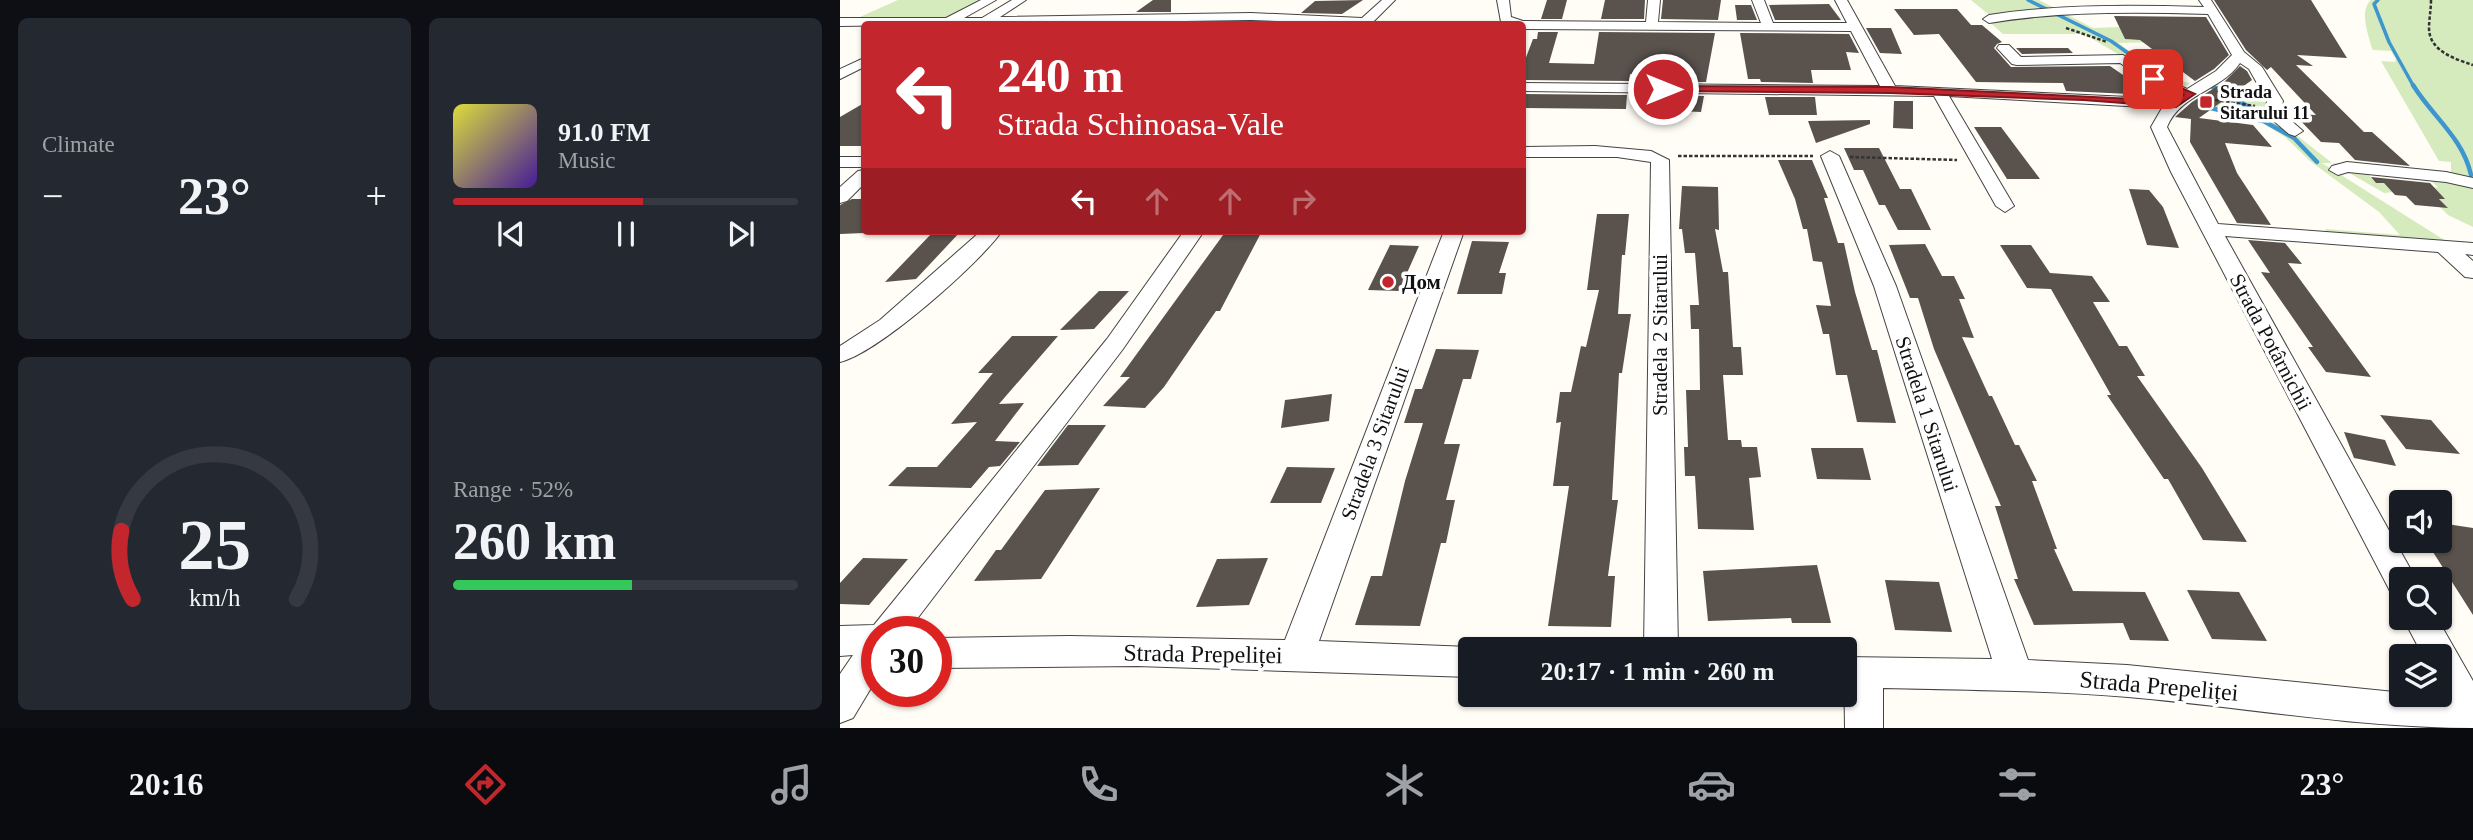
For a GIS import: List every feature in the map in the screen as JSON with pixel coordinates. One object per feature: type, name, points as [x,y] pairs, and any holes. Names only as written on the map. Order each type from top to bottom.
[{"type":"street","points":[[949,21],[990,0]]},
{"type":"street","points":[[984,21],[1020,0]]},
{"type":"street","points":[[1367,21],[1389,0]]},
{"type":"street","points":[[1503,0],[1505,19],[1511,21]]},
{"type":"street","points":[[1652,26],[1654,0]]},
{"type":"street","points":[[1758,0],[1769,27]]},
{"type":"street","points":[[1841,0],[1890,90]]},
{"type":"street","points":[[1116,18],[1155,5]]},
{"type":"street","points":[[1989,19],[2044,11],[2208,6],[2239,55],[2256,67],[2275,102],[2273,113],[2295,131]]},
{"type":"street","points":[[1090,21],[1116,18],[1215,21],[1330,18],[1351,21]]},
{"type":"street","points":[[840,22],[861,22]]},
{"type":"street","points":[[1526,25],[1857,27]]},
{"type":"street","points":[[2004,48],[2017,61],[2123,59],[2183,99]]},
{"type":"street","points":[[1526,87],[1890,90],[2183,99],[2234,63],[2239,55]]},
{"type":"street","points":[[840,75],[861,64]]},
{"type":"street","points":[[1939,92],[2005,206]]},
{"type":"street","name":"Strada Potârnichii","points":[[2183,99],[2163,114],[2159,127],[2210,229],[2393,567]]},
{"type":"street","points":[[1526,152],[1633,153],[1657,156]]},
{"type":"street","name":"Stradela 2 Sitarului","points":[[1657,156],[1660,160],[1661,637]]},
{"type":"street","name":"Stradela 1 Sitarului","points":[[1830,156],[1885,286],[2015,675]]},
{"type":"street","points":[[840,162],[861,162]]},
{"type":"street","points":[[2338,170],[2347,167],[2446,177],[2473,183]]},
{"type":"street","points":[[840,197],[861,178]]},
{"type":"street","points":[[2210,229],[2473,249]]},
{"type":"street","points":[[840,355],[861,346],[947,275],[988,235]]},
{"type":"street","points":[[902,616],[1115,344],[1191,235]]},
{"type":"street","name":"Stradela 3 Sitarului","points":[[1297,655],[1453,235]]},
{"type":"street","points":[[2446,249],[2473,272]]},
{"type":"street","points":[[2426,630],[2473,716]]},
{"type":"street","points":[[840,641],[861,644]]},
{"type":"street","name":"Strada Prepeliței","points":[[952,652],[1297,655],[1458,662]]},
{"type":"street","points":[[840,706],[861,673]]},
{"type":"street","name":"Strada Prepeliței","points":[[1857,673],[2015,675],[2126,681],[2473,716]]},
{"type":"street","points":[[1857,685],[1864,728]]},
{"type":"path","points":[[2431,0],[2429,31],[2435,44],[2446,55],[2473,65]]},
{"type":"path","points":[[2044,11],[2034,14],[2041,19],[2090,34],[2108,43],[2127,56],[2123,59]]},
{"type":"path","points":[[2235,104],[2254,106]]},
{"type":"path","points":[[1657,156],[1830,156],[1978,160]]},
{"type":"green space","points":[[898,0],[985,0],[941,21],[853,20]]},
{"type":"green space","points":[[1971,0],[2039,0],[2093,28],[2144,26],[2215,32],[2221,42],[2121,30],[2125,39],[2166,42],[2118,43],[2169,78],[2190,83],[2183,89],[2160,79],[2084,34],[2003,34],[1985,18],[1993,18]]},
{"type":"green space","points":[[2371,0],[2473,0],[2473,227],[2448,215],[2440,207],[2447,207],[2439,199],[2444,198],[2433,188],[2438,187],[2430,180],[2369,175],[2376,183],[2384,183],[2393,192],[2384,193],[2332,163],[2451,172],[2451,162],[2439,161],[2381,61],[2395,62],[2391,51],[2373,50],[2365,16]]},
{"type":"green space","points":[[2217,83],[2236,96],[2265,102],[2266,111],[2332,163],[2322,163],[2449,243],[2328,234],[2325,229],[2400,235],[2379,212],[2310,161],[2285,137],[2261,122],[2201,107],[2199,104]]},
{"type":"green space","points":[[2239,225],[2323,233],[2237,227]]},
{"type":"building","points":[[1153,0],[1171,0],[1171,12],[1136,12]]},
{"type":"building","points":[[1363,0],[1342,14],[1301,13],[1315,1]]},
{"type":"building","points":[[1547,0],[1567,0],[1562,19],[1541,19]]},
{"type":"building","points":[[1605,0],[1645,0],[1644,19],[1601,19]]},
{"type":"building","points":[[1663,0],[1721,0],[1718,20],[1661,19]]},
{"type":"building","points":[[2214,0],[2311,0],[2347,58],[2297,55],[2313,66],[2296,65],[2364,132],[2372,132],[2410,166],[2355,160],[2339,143],[2321,142],[2294,114],[2316,115],[2271,67],[2267,70],[2246,50]]},
{"type":"building","points":[[1829,4],[1841,20],[1775,20],[1769,5]]},
{"type":"building","points":[[1735,5],[1751,5],[1757,20],[1737,20]]},
{"type":"building","points":[[1894,9],[1957,9],[1971,25],[1982,25],[2002,42],[1994,48],[2011,67],[2110,66],[2126,77],[2130,94],[2066,91],[2063,83],[1976,82],[1939,34],[1914,35]]},
{"type":"building","points":[[2114,16],[2206,17],[2229,55],[2195,81],[2140,40],[2125,39]]},
{"type":"building","points":[[1866,28],[1891,28],[1902,54],[1880,53]]},
{"type":"building","points":[[1538,32],[1558,32],[1549,63],[1594,64],[1599,32],[1715,33],[1706,82],[1680,82],[1681,75],[1630,74],[1629,81],[1526,80],[1526,57],[1533,39],[1537,39]]},
{"type":"building","points":[[1740,33],[1849,34],[1859,53],[1846,52],[1851,70],[1811,70],[1813,83],[1761,82],[1760,79],[1748,79]]},
{"type":"building","points":[[2016,48],[2068,48],[2073,53],[2022,54]]},
{"type":"building","points":[[2240,66],[2252,80],[2199,118],[2253,125],[2272,147],[2225,143],[2237,173],[2271,225],[2237,223],[2190,142],[2191,119],[2175,117],[2192,102],[2224,82]]},
{"type":"building","points":[[1526,94],[1627,95],[1626,109],[1526,108]]},
{"type":"building","points":[[1679,96],[1704,96],[1701,112],[1678,111]]},
{"type":"building","points":[[1765,97],[1815,97],[1817,115],[1769,115]]},
{"type":"building","points":[[1894,101],[1913,101],[1913,129],[1893,128]]},
{"type":"building","points":[[861,105],[861,146],[840,146],[840,117]]},
{"type":"building","points":[[1870,120],[1870,124],[1816,143],[1808,121]]},
{"type":"building","points":[[1974,127],[2001,127],[2040,179],[2007,179]]},
{"type":"building","points":[[1844,148],[1879,148],[1900,189],[1911,189],[1931,230],[1898,230],[1885,205],[1879,205],[1863,170],[1854,170]]},
{"type":"building","points":[[1778,160],[1812,160],[1828,198],[1824,198],[1838,243],[1844,243],[1855,292],[1872,350],[1877,350],[1896,423],[1857,422],[1847,375],[1836,375],[1829,334],[1823,334],[1816,305],[1831,306],[1822,262],[1813,261],[1807,229],[1803,229],[1795,199]]},
{"type":"building","points":[[2371,177],[2430,183],[2445,199],[2439,199],[2448,208],[2415,205],[2406,196],[2395,195],[2384,183],[2376,183]]},
{"type":"building","points":[[1682,186],[1718,187],[1719,230],[1715,229],[1723,272],[1728,272],[1733,347],[1741,347],[1743,375],[1723,375],[1728,440],[1741,440],[1742,447],[1757,447],[1761,477],[1749,478],[1754,530],[1698,529],[1695,476],[1685,476],[1684,447],[1688,447],[1686,390],[1700,390],[1699,329],[1691,329],[1690,305],[1699,305],[1695,253],[1685,253],[1682,229],[1679,229]]},
{"type":"building","points":[[2129,189],[2149,190],[2163,207],[2179,248],[2147,245]]},
{"type":"building","points":[[852,199],[861,199],[861,233],[840,234],[840,205]]},
{"type":"building","points":[[1597,214],[1629,214],[1625,255],[1622,255],[1618,314],[1631,314],[1622,373],[1619,373],[1612,500],[1618,500],[1608,576],[1615,576],[1611,627],[1548,626],[1569,486],[1553,486],[1561,422],[1556,423],[1560,392],[1571,392],[1581,346],[1586,347],[1599,290],[1587,290]]},
{"type":"building","points":[[930,235],[957,235],[916,279],[885,282]]},
{"type":"building","points":[[1223,235],[1260,235],[1220,311],[1216,311],[1164,387],[1145,408],[1103,406],[1130,377],[1120,377]]},
{"type":"building","points":[[2248,240],[2285,243],[2302,264],[2288,263],[2371,377],[2326,372],[2308,347],[2313,347],[2261,272],[2270,273]]},
{"type":"building","points":[[1472,241],[1509,242],[1499,273],[1506,273],[1502,294],[1457,294]]},
{"type":"building","points":[[1925,244],[1942,276],[1954,276],[1965,299],[1959,299],[1974,338],[1962,337],[1989,396],[1992,396],[2015,445],[2019,445],[2037,481],[2032,481],[2057,549],[2054,549],[2073,591],[2145,592],[2169,641],[2130,640],[2123,623],[2034,625],[2014,579],[2018,579],[1995,506],[2001,506],[1934,349],[1918,298],[1910,298],[1889,245]]},
{"type":"building","points":[[1390,245],[1419,246],[1399,291],[1368,290]]},
{"type":"building","points":[[2000,245],[2031,245],[2050,273],[2092,276],[2110,302],[2093,302],[2119,346],[2127,346],[2145,376],[2137,376],[2202,468],[2247,542],[2203,540],[2168,479],[2164,479],[2107,395],[2111,395],[2051,289],[2027,288]]},
{"type":"building","points":[[1099,291],[1129,291],[1094,329],[1060,330]]},
{"type":"building","points":[[1012,336],[1058,336],[999,404],[1024,403],[995,441],[1020,442],[1000,466],[989,467],[971,488],[888,486],[907,467],[937,467],[977,422],[951,424],[993,373],[978,373]]},
{"type":"building","points":[[1436,349],[1479,350],[1471,379],[1463,379],[1444,444],[1460,444],[1446,500],[1455,500],[1446,543],[1441,543],[1420,626],[1355,625],[1371,576],[1382,576],[1405,481],[1423,423],[1404,423],[1415,389],[1422,389]]},
{"type":"building","points":[[1332,394],[1329,421],[1281,428],[1285,400]]},
{"type":"building","points":[[2380,415],[2431,420],[2460,454],[2406,449]]},
{"type":"building","points":[[1068,425],[1106,425],[1078,465],[1037,466]]},
{"type":"building","points":[[2344,432],[2385,440],[2396,466],[2354,458]]},
{"type":"building","points":[[1811,448],[1863,448],[1871,480],[1817,479]]},
{"type":"building","points":[[1287,467],[1335,468],[1321,503],[1270,503]]},
{"type":"building","points":[[1100,488],[1041,579],[974,581],[996,550],[1001,550],[1045,490]]},
{"type":"building","points":[[2452,525],[2473,528],[2473,615],[2452,582],[2452,567],[2443,567],[2434,553],[2452,553]]},
{"type":"building","points":[[863,558],[908,559],[869,605],[840,604],[840,583]]},
{"type":"building","points":[[1268,558],[1249,605],[1196,607],[1217,559]]},
{"type":"building","points":[[1817,565],[1831,623],[1792,623],[1791,618],[1708,621],[1703,571]]},
{"type":"building","points":[[1885,580],[1939,582],[1952,632],[1895,630]]},
{"type":"building","points":[[2187,590],[2239,592],[2267,641],[2212,639]]},
{"type":"waterway","points":[[2028,0],[2111,41],[2163,78]]},
{"type":"waterway","points":[[2378,0],[2374,4],[2389,42],[2414,87]]},
{"type":"waterway","points":[[2413,85],[2454,138],[2471,175]]},
{"type":"waterway","points":[[2213,87],[2267,117],[2263,121]]},
{"type":"waterway","points":[[2203,106],[2263,121]]},
{"type":"waterway","points":[[2263,121],[2294,138],[2317,162]]},
{"type":"place","name":"Strada Sitarului 11","points":[[2206,102]]},
{"type":"place","name":"Дом","points":[[1388,282]]},
{"type":"route","points":[[1663,89],[1890,90],[2083,97],[2176,104],[2190,94],[2153,79]]}]
